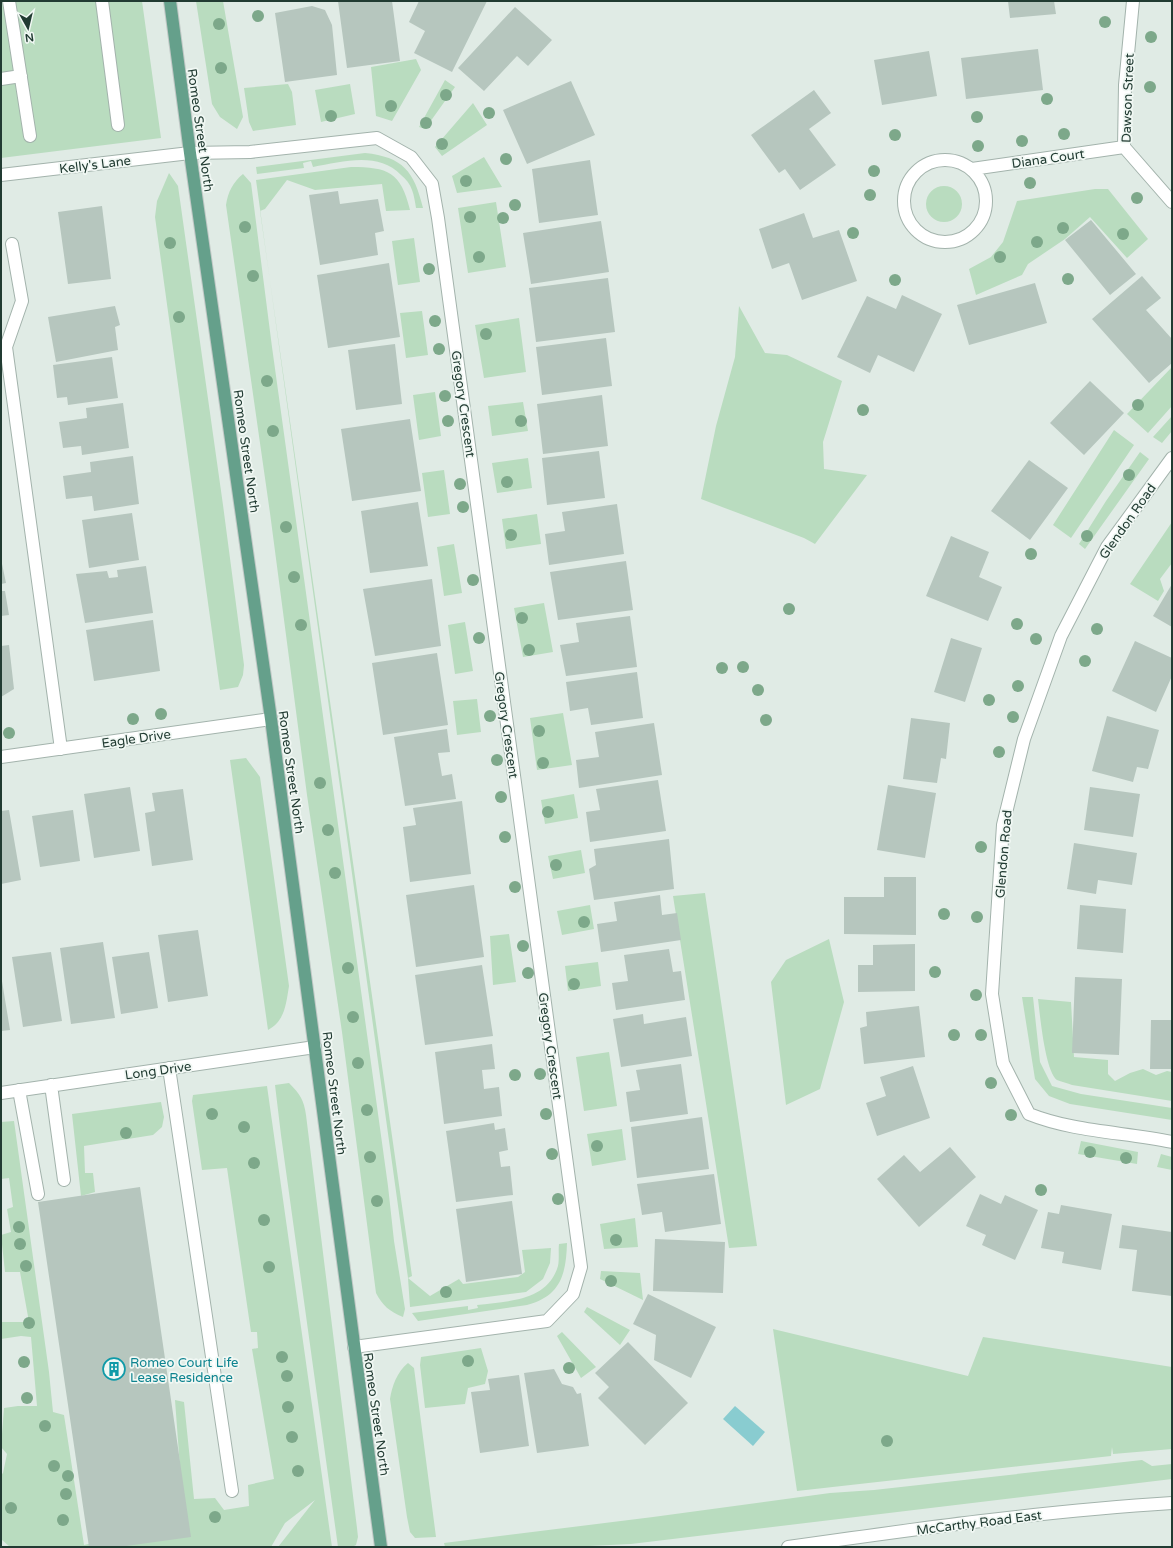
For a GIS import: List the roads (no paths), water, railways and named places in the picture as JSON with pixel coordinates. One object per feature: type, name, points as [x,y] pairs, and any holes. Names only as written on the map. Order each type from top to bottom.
[{"type":"main road","name":"Romeo Street North","points":[[170,1],[190,153],[271,720],[381,1547]]},
{"type":"street","points":[[9,1],[30,136]]},
{"type":"street","points":[[102,1],[118,125]]},
{"type":"street","name":"Dawson Street","points":[[1134,1],[1125,85],[1124,147],[1172,202]]},
{"type":"street","points":[[1,79],[21,76]]},
{"type":"street","name":"Gregory Crescent","points":[[190,153],[250,152],[377,138],[411,157],[432,184],[438,218],[580,1267],[573,1294],[547,1321],[354,1347]]},
{"type":"street","name":"Diana Court","points":[[972,169],[1124,147]]},
{"type":"street","name":"Kelly's Lane","points":[[1,175],[190,153]]},
{"type":"street","points":[[942,160],[953,160],[972,169],[983,184],[986,196],[986,208],[982,221],[970,234],[958,241],[948,243],[937,242],[922,236],[911,226],[905,213],[903,200],[906,184],[916,171],[928,163],[942,160]]},
{"type":"street","points":[[12,244],[22,301],[3,347],[61,749]]},
{"type":"street","name":"Glendon Road","points":[[1172,458],[1107,546],[1061,636],[1024,739],[1003,825],[992,994],[1002,1064],[1028,1114],[1073,1126],[1151,1137],[1172,1142]]},
{"type":"street","name":"Eagle Drive","points":[[1,757],[271,720]]},
{"type":"street","name":"Long Drive","points":[[1,1093],[315,1047]]},
{"type":"street","points":[[169,1068],[232,1491]]},
{"type":"street","points":[[51,1085],[64,1180]]},
{"type":"street","points":[[19,1090],[38,1194]]},
{"type":"street","name":"McCarthy Road East","points":[[788,1547],[960,1523],[1134,1505],[1172,1503]]},
{"type":"water","points":[[735,1406],[765,1432],[753,1446],[723,1419]]},
{"type":"place","name":"Romeo Court Life Lease Residence","points":[[114,1369]]}]
